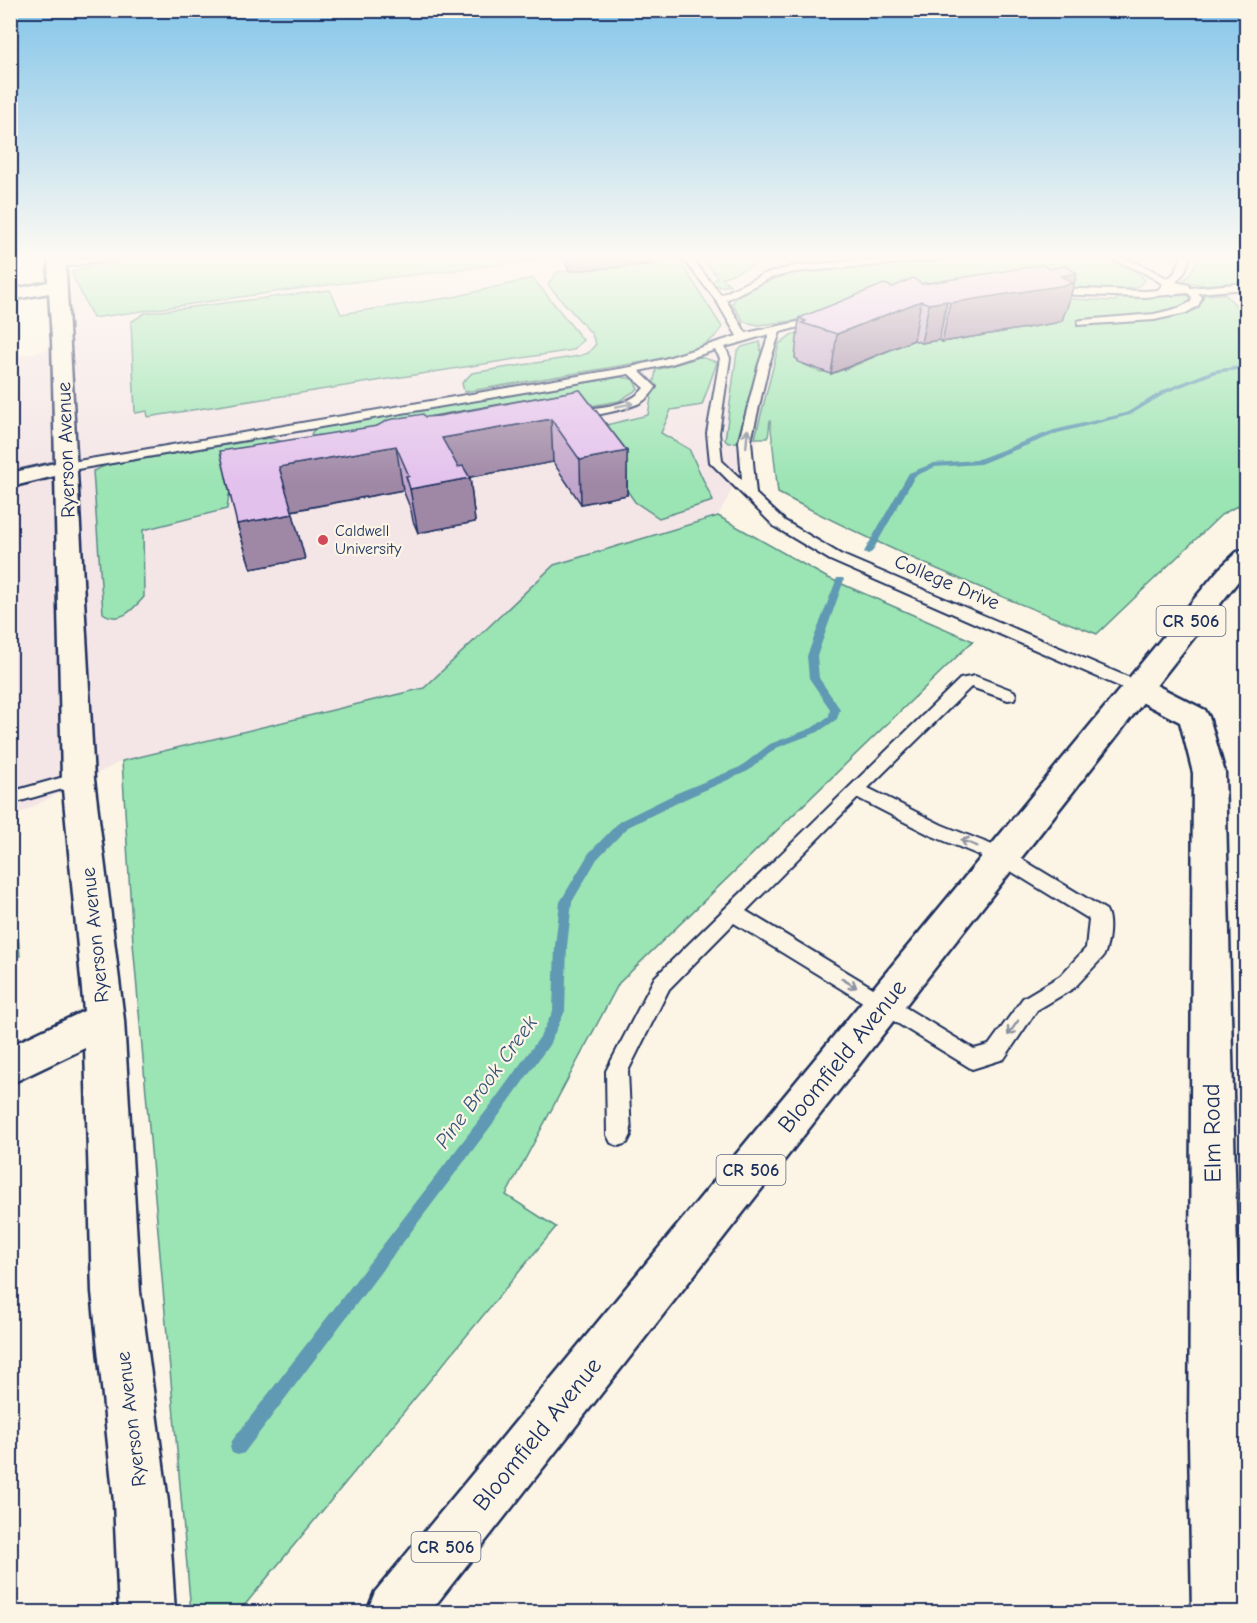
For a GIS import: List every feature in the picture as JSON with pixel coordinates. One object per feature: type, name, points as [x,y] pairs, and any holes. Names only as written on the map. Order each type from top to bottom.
[{"type":"street","name":"Ryerson Avenue","points":[[61,332],[78,779],[104,1020],[116,1292],[141,1502],[147,1612]]},
{"type":"street","points":[[10,480],[66,467]]},
{"type":"street","name":"Bloomfield Avenue","points":[[394,1612],[1228,575],[1246,557]]},
{"type":"street","name":"Elm Road","points":[[1138,688],[1194,717],[1209,773],[1231,1438],[1220,1612]]},
{"type":"street","points":[[10,1066],[104,1020]]},
{"type":"lane","points":[[740,332],[743,337]]},
{"type":"lane","points":[[66,467],[631,370],[768,332]]},
{"type":"lane","points":[[750,496],[745,441],[763,367],[775,332]]},
{"type":"lane","name":"College Drive","points":[[719,346],[725,358],[713,433],[716,462],[780,524],[835,557],[1138,688]]},
{"type":"lane","points":[[563,416],[633,403],[643,399],[650,387],[631,370]]},
{"type":"lane","points":[[284,429],[301,441]]},
{"type":"lane","points":[[619,1135],[617,1071],[662,983],[856,789],[966,683],[975,681],[1008,695]]},
{"type":"lane","points":[[10,798],[78,779]]},
{"type":"lane","points":[[733,913],[972,1059],[996,1052],[1030,1004],[1067,982],[1096,951],[1099,915],[1003,856],[936,830],[856,789]]},
{"type":"shaded area","name":"Caldwell University","points":[[71,332],[1152,332],[770,416],[718,516],[554,565],[424,688],[122,761],[11,818],[11,358],[72,344]]},
{"type":"green space","points":[[131,332],[576,332],[583,340],[573,350],[148,417],[147,411],[135,413]]},
{"type":"green space","points":[[718,332],[698,348],[664,358],[464,392],[462,383],[472,373],[588,353],[596,344],[591,333]]},
{"type":"green space","points":[[803,332],[829,332],[799,362],[820,372],[844,370],[914,340],[921,343],[939,340],[942,342],[1004,332],[1246,332],[1246,501],[1221,515],[1097,634],[936,568],[778,493],[770,420],[768,438],[755,438],[779,344],[791,335]]},
{"type":"green space","points":[[760,342],[761,354],[737,442],[728,443],[725,440],[737,352],[742,347]]},
{"type":"green space","points":[[700,357],[717,362],[702,405],[671,410],[661,433],[689,449],[713,501],[659,518],[635,502],[585,430],[648,415],[656,370]]},
{"type":"green space","points":[[620,377],[633,379],[638,389],[619,401],[351,448],[313,440],[311,434],[322,427]]},
{"type":"green space","points":[[269,438],[380,468],[229,495],[227,509],[143,530],[144,597],[121,616],[109,616],[103,613],[93,471],[107,465]]},
{"type":"green space","points":[[718,516],[826,577],[973,641],[619,983],[506,1195],[556,1227],[239,1612],[191,1612],[133,943],[122,761],[424,688],[554,565]]},
{"type":"green space","points":[[11,861],[20,956],[11,955]]},
{"type":"building","points":[[580,390],[627,451],[580,460],[551,419],[442,438],[458,467],[463,466],[470,478],[410,489],[406,476],[409,476],[396,446],[279,467],[293,514],[237,524],[220,451],[377,426],[388,420],[423,414],[425,417],[439,416]]},
{"type":"waterway","name":"Pine Brook Creek","points":[[868,552],[912,475],[934,465],[977,462],[1056,431],[1128,414],[1166,391],[1215,371],[1246,367]]},
{"type":"waterway","name":"Pine Brook Creek","points":[[238,1447],[545,1041],[559,1011],[561,946],[566,902],[593,856],[624,824],[744,769],[773,746],[815,730],[834,717],[835,709],[814,678],[812,656],[840,580]]},
{"type":"place","name":"Caldwell University","points":[[323,540]]}]
